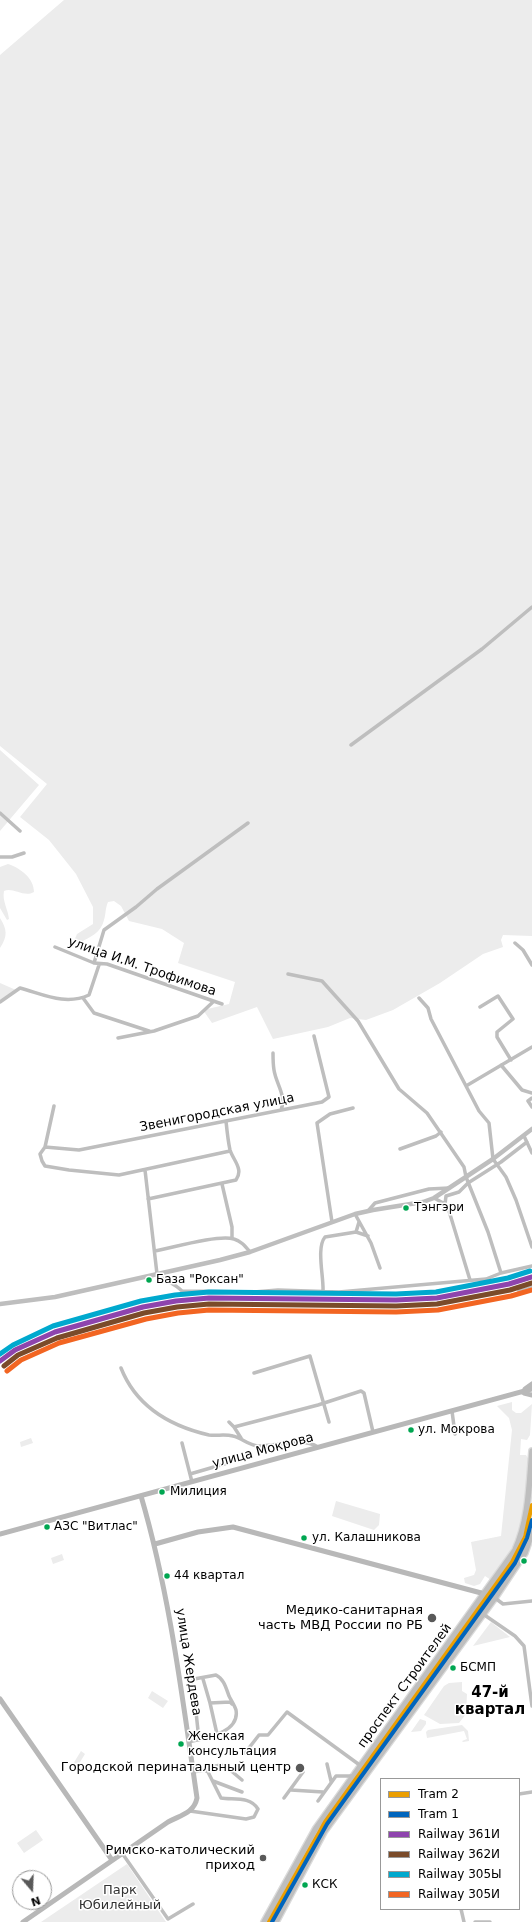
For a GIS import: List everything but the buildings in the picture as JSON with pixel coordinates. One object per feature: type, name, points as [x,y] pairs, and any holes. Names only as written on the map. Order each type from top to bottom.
[{"type":"main road","points":[[519,1393],[532,1384]]},
{"type":"main road","name":"улица Мокрова","points":[[0,1534],[532,1389]]},
{"type":"main road","points":[[519,1393],[527,1392],[532,1396]]},
{"type":"main road","name":"проспект Строителей","points":[[264,1922],[316,1828],[485,1594],[515,1550],[522,1533],[526,1515],[532,1451]]},
{"type":"main road","name":"улица Жердева","points":[[141,1496],[155,1544],[172,1627],[197,1798],[194,1807],[190,1811]]},
{"type":"main road","points":[[155,1544],[198,1532],[233,1527],[485,1594]]},
{"type":"main road","name":"проспект Строителей","points":[[276,1922],[324,1832],[495,1598],[525,1553],[532,1533]]},
{"type":"main road","points":[[1,1703],[112,1860]]},
{"type":"main road","points":[[23,1922],[168,1822],[190,1811]]},
{"type":"street","points":[[351,745],[482,649],[532,607]]},
{"type":"street","points":[[0,813],[2,817],[20,831]]},
{"type":"street","points":[[94,964],[104,930],[157,888],[248,823]]},
{"type":"street","points":[[0,857],[12,857],[24,852]]},
{"type":"street","points":[[515,943],[523,950],[532,965]]},
{"type":"street","name":"улица И.М. Трофимова","points":[[56,947],[94,964],[107,964],[222,1004]]},
{"type":"street","points":[[0,1002],[20,988],[53,999],[74,1000],[83,998],[88,995],[99,965]]},
{"type":"street","points":[[288,974],[322,981],[358,1021],[399,1089],[428,1113],[464,1167],[468,1183],[488,1232],[501,1273]]},
{"type":"street","points":[[480,1007],[498,996],[513,1019],[497,1032],[497,1037],[511,1060]]},
{"type":"street","points":[[83,998],[94,1013],[150,1032]]},
{"type":"street","points":[[418,998],[428,1008],[431,1019],[479,1111],[488,1123],[493,1159],[506,1177],[516,1200],[532,1247]]},
{"type":"street","points":[[118,1038],[150,1032],[198,1016],[214,1002]]},
{"type":"street","name":"Звенигородская улица","points":[[44,1147],[79,1150],[260,1113],[322,1102],[329,1097],[314,1036]]},
{"type":"street","points":[[466,1086],[532,1047]]},
{"type":"street","points":[[273,1053],[274,1070],[282,1093],[283,1105],[281,1110]]},
{"type":"street","points":[[501,1066],[522,1090],[532,1093]]},
{"type":"street","points":[[532,1098],[528,1101],[532,1107]]},
{"type":"street","points":[[54,1106],[44,1147],[40,1154],[45,1166],[119,1175],[230,1151]]},
{"type":"street","points":[[332,1222],[317,1123],[330,1114],[353,1108]]},
{"type":"street","points":[[148,1199],[233,1182],[239,1177],[236,1161],[230,1151],[226,1121]]},
{"type":"street","points":[[0,1304],[55,1297],[250,1252],[355,1214],[422,1202],[434,1198],[466,1177],[493,1159],[532,1129]]},
{"type":"street","points":[[400,1149],[436,1136],[441,1132]]},
{"type":"street","points":[[524,1136],[532,1153]]},
{"type":"street","points":[[445,1204],[446,1196],[459,1192],[468,1183],[527,1142]]},
{"type":"street","points":[[145,1170],[157,1274],[163,1279],[174,1283],[182,1291],[254,1292],[278,1290],[339,1292],[486,1279],[501,1273],[532,1266]]},
{"type":"street","points":[[222,1184],[232,1227],[232,1238]]},
{"type":"street","points":[[368,1211],[375,1203],[429,1189],[449,1188]]},
{"type":"street","points":[[434,1198],[445,1204],[449,1211],[461,1246],[470,1280]]},
{"type":"street","points":[[355,1214],[368,1236],[380,1268]]},
{"type":"street","points":[[356,1232],[359,1222]]},
{"type":"street","points":[[323,1292],[321,1256],[322,1240],[325,1237],[356,1232],[368,1236]]},
{"type":"street","points":[[155,1251],[202,1241],[232,1238],[241,1242],[250,1252]]},
{"type":"street","points":[[519,1291],[532,1286]]},
{"type":"street","points":[[254,1373],[310,1356],[322,1403],[329,1422]]},
{"type":"street","points":[[121,1368],[129,1385],[141,1400],[156,1414],[205,1434],[231,1436],[254,1445],[311,1443],[319,1448]]},
{"type":"street","points":[[234,1427],[291,1413],[363,1391],[373,1432]]},
{"type":"street","points":[[452,1411],[455,1434]]},
{"type":"street","points":[[229,1422],[242,1440]]},
{"type":"street","points":[[182,1443],[192,1482]]},
{"type":"street","points":[[190,1474],[231,1462]]},
{"type":"street","points":[[485,1594],[495,1598],[503,1604],[532,1601]]},
{"type":"street","points":[[483,1614],[515,1636],[524,1646],[532,1706]]},
{"type":"street","points":[[189,1742],[199,1740],[228,1730],[235,1720],[236,1708],[220,1677],[216,1675],[203,1679],[194,1679],[189,1686],[196,1712],[199,1740]]},
{"type":"street","points":[[203,1679],[217,1734]]},
{"type":"street","points":[[210,1703],[230,1702],[233,1704]]},
{"type":"street","points":[[245,1753],[259,1736],[268,1735],[287,1712],[367,1773]]},
{"type":"street","points":[[327,1764],[331,1781]]},
{"type":"street","points":[[193,1772],[206,1771],[211,1767],[221,1765],[229,1769],[242,1780]]},
{"type":"street","points":[[190,1811],[246,1820],[254,1817],[258,1808],[252,1802],[222,1798],[206,1771]]},
{"type":"street","points":[[284,1798],[303,1772]]},
{"type":"street","points":[[318,1801],[323,1792],[336,1776],[354,1776]]},
{"type":"street","points":[[213,1781],[242,1792]]},
{"type":"street","points":[[291,1790],[323,1792]]},
{"type":"street","points":[[520,1794],[532,1792]]},
{"type":"street","points":[[122,1853],[168,1919],[193,1904]]},
{"type":"street","points":[[461,1910],[464,1922]]},
{"type":"street","points":[[476,1922],[490,1922]]},
{"type":"green space","points":[[64,0],[532,0],[532,936],[503,935],[501,940],[503,947],[483,954],[440,983],[393,1010],[366,1020],[350,1018],[328,1027],[273,1039],[257,1007],[212,1023],[203,1010],[229,1004],[235,982],[178,963],[184,943],[162,929],[129,921],[121,906],[114,901],[108,902],[103,924],[98,931],[91,937],[79,943],[74,941],[77,934],[93,924],[93,907],[76,874],[49,840],[20,817],[47,784],[0,746],[0,55]]},
{"type":"green space","points":[[0,750],[39,785],[0,831]]},
{"type":"green space","points":[[8,864],[26,874],[32,882],[34,892],[26,894],[11,890],[4,891],[4,898],[9,919],[7,920],[0,908],[0,867]]},
{"type":"green space","points":[[0,918],[6,933],[0,948]]},
{"type":"green space","points":[[0,983],[16,990],[0,1000]]},
{"type":"green space","points":[[512,1402],[512,1410],[516,1413],[521,1413],[532,1404],[530,1435],[527,1440],[521,1439],[520,1455],[526,1455],[529,1460],[523,1516],[516,1540],[499,1569],[491,1580],[485,1576],[480,1584],[474,1586],[465,1583],[464,1578],[474,1575],[476,1570],[471,1542],[501,1536],[512,1430],[509,1418],[497,1406]]},
{"type":"green space","points":[[31,1438],[33,1443],[21,1447],[20,1442]]},
{"type":"green space","points":[[336,1501],[380,1514],[379,1525],[374,1530],[332,1516]]},
{"type":"green space","points":[[62,1554],[64,1560],[53,1564],[51,1558]]},
{"type":"green space","points":[[491,1622],[510,1637],[473,1646]]},
{"type":"green space","points":[[462,1682],[462,1691],[467,1694],[466,1714],[459,1723],[440,1724],[424,1715],[444,1686],[449,1683]]},
{"type":"green space","points":[[152,1691],[168,1701],[163,1708],[148,1698]]},
{"type":"green space","points":[[420,1719],[426,1721],[426,1724],[421,1731],[411,1732]]},
{"type":"green space","points":[[462,1725],[468,1731],[469,1741],[462,1741],[467,1739],[464,1731],[427,1738],[426,1732],[428,1730]]},
{"type":"green space","points":[[81,1751],[85,1754],[77,1767],[73,1764]]},
{"type":"green space","points":[[36,1830],[43,1840],[24,1853],[17,1843]]},
{"type":"green space","name":"Парк Юбилейный","points":[[127,1864],[166,1922],[41,1922]]},
{"type":"tram line","name":"2","points":[[269,1922],[325,1822],[512,1562],[525,1537],[532,1505]]},
{"type":"tram line","name":"1","points":[[272,1922],[327,1824],[515,1563],[527,1538],[532,1520]]},
{"type":"rail line","name":"305Ы","points":[[0,1354],[13,1345],[53,1326],[141,1301],[175,1295],[209,1292],[396,1294],[436,1292],[508,1278],[530,1271]]},
{"type":"rail line","name":"361И","points":[[0,1361],[15,1350],[55,1332],[143,1307],[176,1301],[209,1298],[396,1300],[437,1298],[509,1284],[532,1277]]},
{"type":"rail line","name":"362И","points":[[4,1366],[18,1355],[57,1338],[144,1313],[177,1307],[209,1304],[396,1306],[437,1304],[510,1290],[532,1283]]},
{"type":"rail line","name":"305И","points":[[7,1371],[21,1360],[59,1343],[146,1319],[178,1313],[209,1310],[396,1312],[438,1310],[511,1296],[532,1290]]},
{"type":"place","name":"Тэнгэри","points":[[406,1208]]},
{"type":"place","name":"База \"Роксан\"","points":[[149,1280]]},
{"type":"place","name":"ул. Мокрова","points":[[411,1430]]},
{"type":"place","name":"Милиция","points":[[162,1492]]},
{"type":"place","name":"АЗС \"Витлас\"","points":[[47,1527]]},
{"type":"place","name":"ул. Калашникова","points":[[304,1538]]},
{"type":"place","name":"44 квартал","points":[[167,1576]]},
{"type":"place","name":"Медико-санитарная часть МВД России по РБ","points":[[432,1618]]},
{"type":"place","name":"БСМП","points":[[453,1668]]},
{"type":"place","name":"Женская консультация","points":[[181,1744]]},
{"type":"place","name":"Городской перинатальный центр","points":[[300,1768]]},
{"type":"place","name":"Римско-католический приход","points":[[263,1858]]},
{"type":"place","name":"КСК","points":[[305,1885]]},
{"type":"district","name":"47-й квартал","points":[[490,1702]]}]
